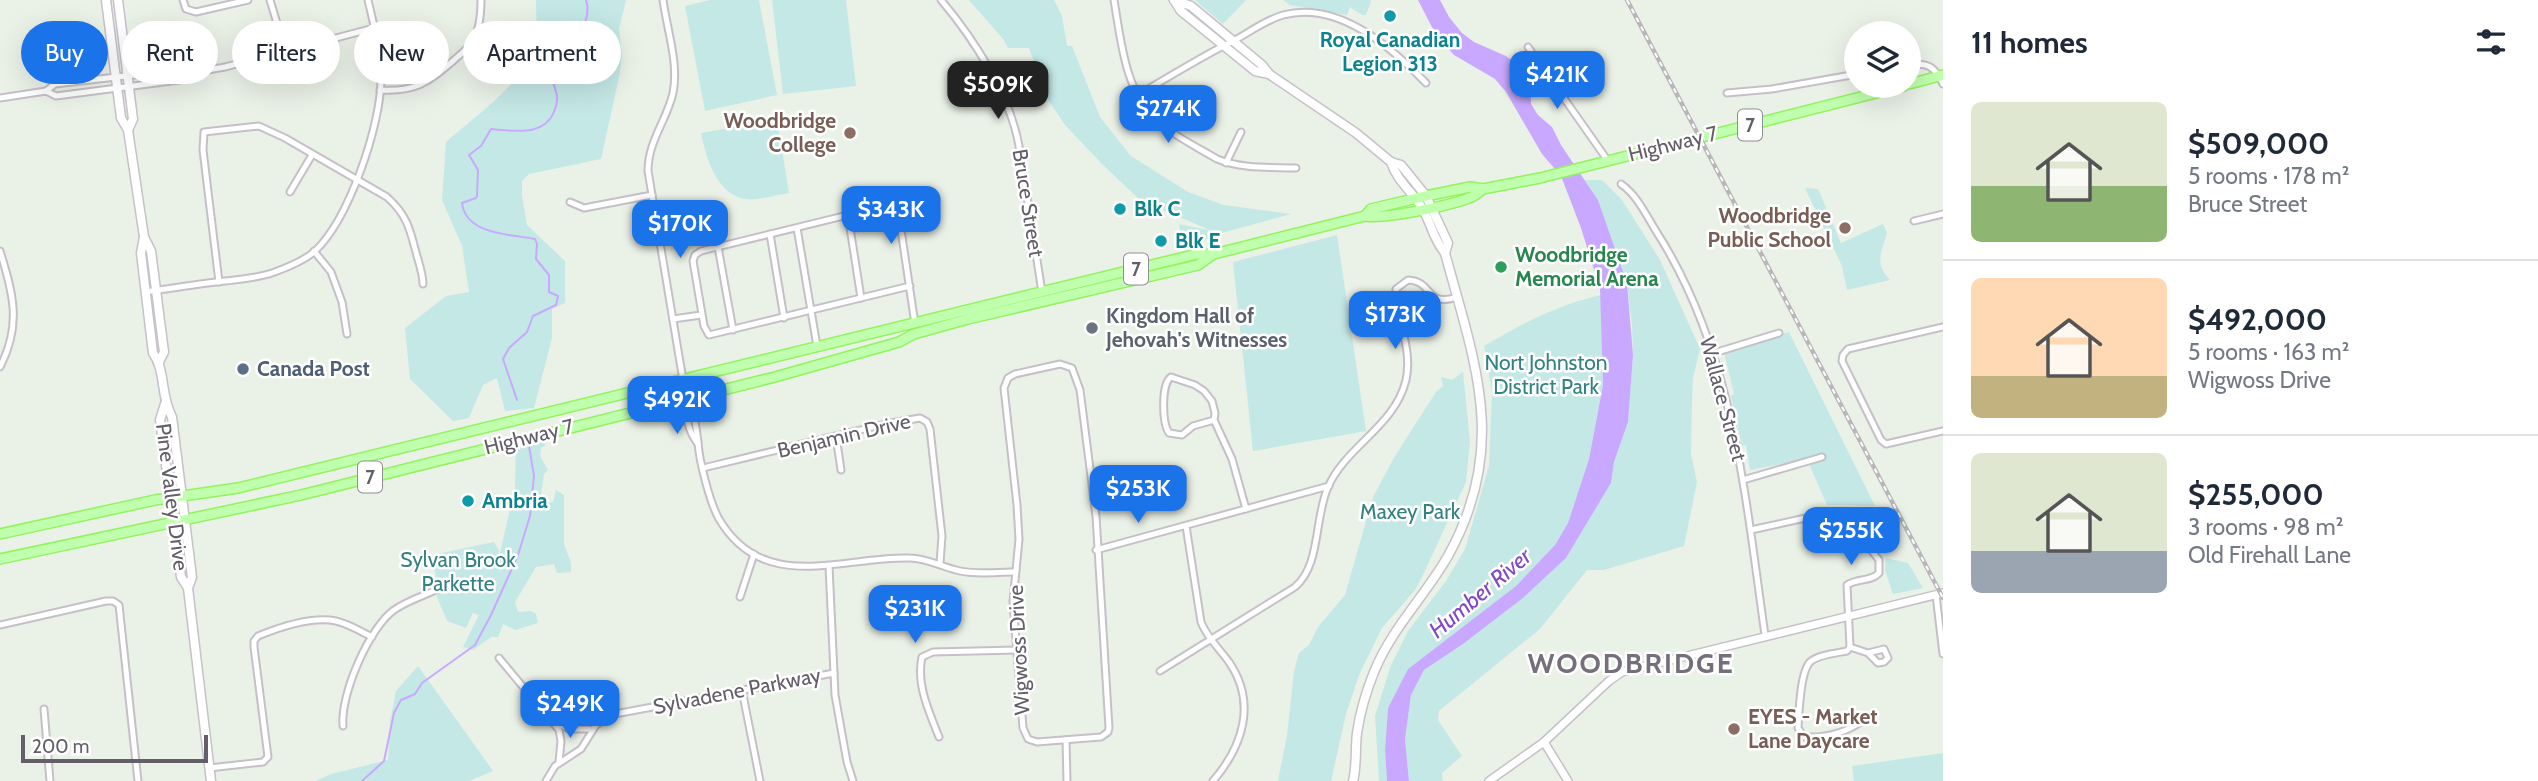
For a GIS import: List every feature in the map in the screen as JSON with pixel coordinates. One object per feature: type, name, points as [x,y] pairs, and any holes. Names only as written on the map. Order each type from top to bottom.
[{"type":"main road","name":"Pine Valley Drive","points":[[106,0],[121,118],[128,130],[144,237],[151,251],[164,352],[159,362]]},
{"type":"main road","name":"Pine Valley Drive","points":[[118,0],[122,30]]},
{"type":"main road","points":[[1174,0],[1181,11],[1262,65],[1269,74],[1356,133],[1391,162],[1401,165],[1426,196],[1438,245],[1444,253],[1469,340],[1482,404],[1482,440],[1479,469],[1467,519],[1427,589],[1397,626],[1374,671],[1364,698],[1357,732],[1355,779]]},
{"type":"main road","points":[[1921,82],[1942,78]]},
{"type":"main road","name":"Pine Valley Drive","points":[[128,130],[133,119],[129,84]]},
{"type":"main road","name":"Highway 7","points":[[1365,216],[1371,209],[1416,198],[1470,187],[1483,189],[1540,178],[1857,98]]},
{"type":"main road","points":[[1391,162],[1395,173],[1428,208]]},
{"type":"main road","name":"Highway 7","points":[[0,559],[301,495],[832,361],[1197,254],[1214,254],[1365,216],[1375,217],[1428,208],[1470,198],[1483,189]]},
{"type":"main road","name":"Pine Valley Drive","points":[[144,237],[141,253],[153,353],[159,362],[164,404],[160,419],[169,498],[181,578],[188,588]]},
{"type":"main road","name":"Highway 7","points":[[0,534],[169,498],[238,488],[817,346],[1043,297]]},
{"type":"main road","name":"Pine Valley Drive","points":[[164,404],[172,417],[185,520],[191,578],[188,588],[211,781]]},
{"type":"street","points":[[183,0],[186,9],[196,12],[248,0]]},
{"type":"street","points":[[270,0],[276,21]]},
{"type":"street","points":[[368,0],[372,21]]},
{"type":"street","points":[[380,90],[405,90],[423,84],[462,53],[472,42],[477,30],[481,0]]},
{"type":"street","name":"Wigwoss Drive","points":[[663,0],[673,57],[674,82],[669,105],[650,151],[648,171],[683,378],[686,415],[691,435],[698,444],[710,497],[718,518],[732,536],[754,554],[783,565],[829,566],[911,558],[940,563],[956,570],[1014,572]]},
{"type":"street","name":"Bruce Street","points":[[941,0],[962,25],[978,51],[1014,123],[1043,297]]},
{"type":"street","points":[[1114,0],[1131,81],[1148,112],[1164,127],[1226,163],[1296,168]]},
{"type":"street","points":[[1138,95],[1253,27],[1286,14],[1304,13],[1328,16],[1364,31],[1410,66],[1426,83]]},
{"type":"street","points":[[1528,47],[1608,161]]},
{"type":"street","points":[[1921,63],[1931,66],[1942,78]]},
{"type":"street","points":[[0,98],[46,91],[55,84],[122,76]]},
{"type":"street","points":[[1727,93],[1772,89],[1844,76]]},
{"type":"street","points":[[46,91],[56,96],[151,84]]},
{"type":"street","points":[[145,292],[248,279],[272,273],[314,251],[337,222],[356,180],[371,140],[380,84]]},
{"type":"street","points":[[219,282],[203,150],[204,132],[259,126],[387,197],[405,216],[413,234],[423,284]]},
{"type":"street","points":[[1226,163],[1241,132]]},
{"type":"street","points":[[290,192],[312,155]]},
{"type":"street","name":"Wallace Street","points":[[1621,184],[1633,194],[1674,258],[1714,353],[1730,412],[1743,480],[1765,635]]},
{"type":"street","points":[[570,202],[584,208],[652,194]]},
{"type":"street","points":[[910,286],[709,335],[706,333],[702,315],[693,261],[695,255],[701,251],[921,197]]},
{"type":"street","points":[[897,203],[915,324]]},
{"type":"street","points":[[1914,221],[1943,214]]},
{"type":"street","points":[[848,215],[861,298]]},
{"type":"street","points":[[797,228],[817,346]]},
{"type":"street","points":[[770,234],[785,318]]},
{"type":"street","points":[[718,247],[733,330]]},
{"type":"street","points":[[0,251],[11,286],[15,317],[10,345],[0,367]]},
{"type":"street","points":[[314,251],[331,272],[342,302],[347,334]]},
{"type":"street","points":[[1160,671],[1295,587],[1304,578],[1312,563],[1318,522],[1329,486],[1353,452],[1384,422],[1400,398],[1407,377],[1408,347],[1396,301],[1396,289],[1408,280],[1416,280],[1422,282],[1435,299],[1443,301],[1457,297]]},
{"type":"street","points":[[673,319],[702,315]]},
{"type":"street","points":[[1943,327],[1848,349],[1842,361],[1881,440],[1886,444],[1943,431]]},
{"type":"street","points":[[1714,353],[1779,333]]},
{"type":"street","name":"Wigwoss Drive","points":[[1060,364],[1072,368],[1080,390],[1092,479],[1096,550],[1108,732],[1101,737],[1033,741],[1025,734],[1013,602],[1019,539],[1004,388],[1008,377],[1060,364]]},
{"type":"street","points":[[1214,420],[1193,426],[1182,435],[1168,433],[1164,418],[1164,385],[1167,380],[1171,377],[1186,381],[1204,391],[1212,401],[1214,420],[1232,458],[1246,509]]},
{"type":"street","name":"Benjamin Drive","points":[[704,468],[919,418],[927,422],[930,429],[942,536],[940,563]]},
{"type":"street","points":[[836,436],[841,470]]},
{"type":"street","points":[[1743,480],[1822,457]]},
{"type":"street","points":[[1096,550],[1329,486]]},
{"type":"street","points":[[1751,530],[1828,513]]},
{"type":"street","points":[[1858,522],[1865,542],[1881,567],[1875,578],[1853,580],[1847,584],[1850,647],[1847,651],[1815,659],[1807,665],[1799,732],[1804,737],[1835,734],[1855,727],[1865,719]]},
{"type":"street","points":[[1186,526],[1199,614],[1204,629],[1239,678],[1246,704],[1243,732],[1232,756],[1213,781]]},
{"type":"street","points":[[740,597],[754,554]]},
{"type":"street","points":[[829,566],[835,695],[853,781]]},
{"type":"street","points":[[343,726],[342,715],[349,684],[372,637],[392,611],[453,581]]},
{"type":"street","points":[[1489,781],[1544,742],[1622,672],[1939,594],[1943,654]]},
{"type":"street","points":[[0,625],[106,601],[113,601],[119,606],[138,781]]},
{"type":"street","points":[[209,768],[263,762],[268,757],[254,647],[258,636],[325,620],[344,623],[372,637]]},
{"type":"street","points":[[1850,647],[1868,653]]},
{"type":"street","points":[[939,737],[922,689],[922,657],[933,652],[1017,650]]},
{"type":"street","points":[[499,658],[559,730],[559,762]]},
{"type":"street","name":"Sylvadene Parkway","points":[[546,781],[559,762],[580,750],[601,721],[615,714],[834,673]]},
{"type":"street","points":[[742,690],[760,781]]},
{"type":"street","points":[[44,709],[50,781]]},
{"type":"street","points":[[554,723],[570,729],[590,729],[592,732]]},
{"type":"street","points":[[1066,740],[1067,781]]},
{"type":"street","points":[[1544,742],[1568,781]]},
{"type":"green space","points":[[536,0],[626,0],[621,21],[536,21]]},
{"type":"green space","points":[[710,0],[759,0],[777,95],[705,111],[685,6]]},
{"type":"green space","points":[[772,0],[846,0],[856,86],[783,94]]},
{"type":"green space","points":[[969,0],[1054,0],[1062,16],[1067,46],[1072,46],[1100,117],[1131,156],[1188,192],[1224,205],[1291,214],[1218,234],[1184,250],[1179,224],[1212,231],[1140,200],[1103,165],[1065,125],[1047,98],[1029,48],[1008,48]]},
{"type":"green space","points":[[1195,0],[1246,0],[1223,24]]},
{"type":"green space","points":[[1283,0],[1371,1],[1366,15],[1350,7],[1347,15],[1290,5]]},
{"type":"green space","points":[[511,84],[618,84],[601,159],[529,174],[522,181],[527,225],[565,261],[565,303],[552,309],[552,338],[534,408],[505,411],[497,378],[483,385],[469,418],[453,421],[410,379],[405,328],[446,296],[469,292],[462,246],[442,200],[446,142]]},
{"type":"green space","points":[[777,119],[789,193],[755,199],[735,196],[714,173],[701,133]]},
{"type":"green space","points":[[1585,180],[1602,180],[1622,200],[1660,260],[1700,349],[1693,378],[1692,402],[1691,454],[1697,482],[1684,546],[1604,570],[1587,570],[1540,629],[1439,711],[1438,720],[1462,756],[1442,773],[1443,781],[1409,781],[1405,739],[1411,695],[1424,670],[1523,598],[1566,558],[1611,483],[1614,462],[1628,422],[1633,355],[1632,325],[1627,283],[1598,200]]},
{"type":"green space","points":[[1805,188],[1818,189],[1841,243],[1883,224],[1887,233],[1880,263],[1890,280],[1847,290],[1842,266]]},
{"type":"green space","points":[[1337,235],[1366,431],[1253,451],[1233,262]]},
{"type":"green space","name":"Nort Johnston District Park","points":[[1601,295],[1603,385],[1589,459],[1568,523],[1555,545],[1516,586],[1408,669],[1388,708],[1385,750],[1387,781],[1379,781],[1375,716],[1391,665],[1408,631],[1446,581],[1465,549],[1489,466],[1492,393],[1484,346],[1541,316]]},
{"type":"green space","points":[[1789,332],[1875,506],[1827,505],[1807,459],[1750,470],[1746,445],[1742,446],[1724,352]]},
{"type":"green space","name":"Maxey Park","points":[[1463,372],[1470,442],[1466,482],[1415,590],[1382,628],[1359,675],[1346,714],[1331,781],[1278,781],[1299,653],[1309,645],[1318,627],[1345,595],[1373,497],[1395,456],[1436,392],[1443,386],[1441,377],[1452,380]]},
{"type":"green space","name":"Sylvan Brook Parkette","points":[[541,440],[546,445],[541,448],[540,456],[548,470],[544,474],[541,496],[546,503],[553,502],[556,490],[564,495],[564,544],[571,563],[571,572],[557,573],[554,564],[536,567],[515,602],[518,612],[531,611],[536,614],[538,623],[515,630],[503,624],[498,637],[491,637],[473,650],[463,647],[479,615],[473,613],[466,628],[447,621],[437,597],[432,555],[494,542],[500,553],[515,487],[516,446]]},
{"type":"green space","points":[[1886,558],[1908,563],[1923,588],[1893,594],[1885,570]]},
{"type":"green space","points":[[418,666],[493,771],[469,781],[315,781],[331,774],[388,760],[390,722],[396,691]]},
{"type":"green space","points":[[1943,753],[1943,781],[1854,781],[1852,766]]},
{"type":"shaded area","points":[[1418,0],[1440,0],[1462,33],[1474,42],[1506,56],[1524,70],[1531,80],[1531,104],[1538,115],[1552,127],[1598,200],[1627,283],[1633,355],[1628,422],[1614,462],[1611,483],[1566,558],[1523,598],[1424,670],[1411,695],[1405,739],[1409,781],[1387,781],[1385,750],[1388,708],[1408,669],[1516,586],[1555,545],[1568,523],[1589,459],[1603,385],[1600,289],[1561,176],[1542,154],[1506,92],[1495,79],[1454,55],[1436,35]]},
{"type":"waterway","points":[[517,400],[503,359],[509,348],[527,332],[533,316],[556,305],[558,296],[549,292],[549,275],[536,259],[535,239],[491,231],[480,227],[465,214],[462,203],[477,196],[478,170],[469,155],[481,146],[491,129],[529,130],[545,124],[551,118],[557,99],[550,65],[571,45],[583,27],[586,0]]},
{"type":"waterway","points":[[362,781],[384,761],[394,713],[401,700],[415,694],[422,683],[475,645],[491,615],[518,555],[530,516],[534,476],[529,446]]},
{"type":"railway","points":[[1627,0],[1943,598]]},
{"type":"place","name":"Royal Canadian Legion 313","points":[[1390,16]]},
{"type":"place","name":"Woodbridge College","points":[[850,133]]},
{"type":"place","name":"Blk C","points":[[1120,209]]},
{"type":"place","name":"Woodbridge Public School","points":[[1845,228]]},
{"type":"place","name":"Blk E","points":[[1161,241]]},
{"type":"place","name":"Woodbridge Memorial Arena","points":[[1501,267]]},
{"type":"place","name":"Kingdom Hall of Jehovah's Witnesses","points":[[1092,328]]},
{"type":"place","name":"Canada Post","points":[[243,369]]},
{"type":"place","name":"Ambria","points":[[468,501]]},
{"type":"place","name":"EYES - Market Lane Daycare","points":[[1734,729]]},
{"type":"district","name":"WOODBRIDGE","points":[[1631,663]]},
{"type":"water label","name":"Humber River","points":[[1480,593]]}]
